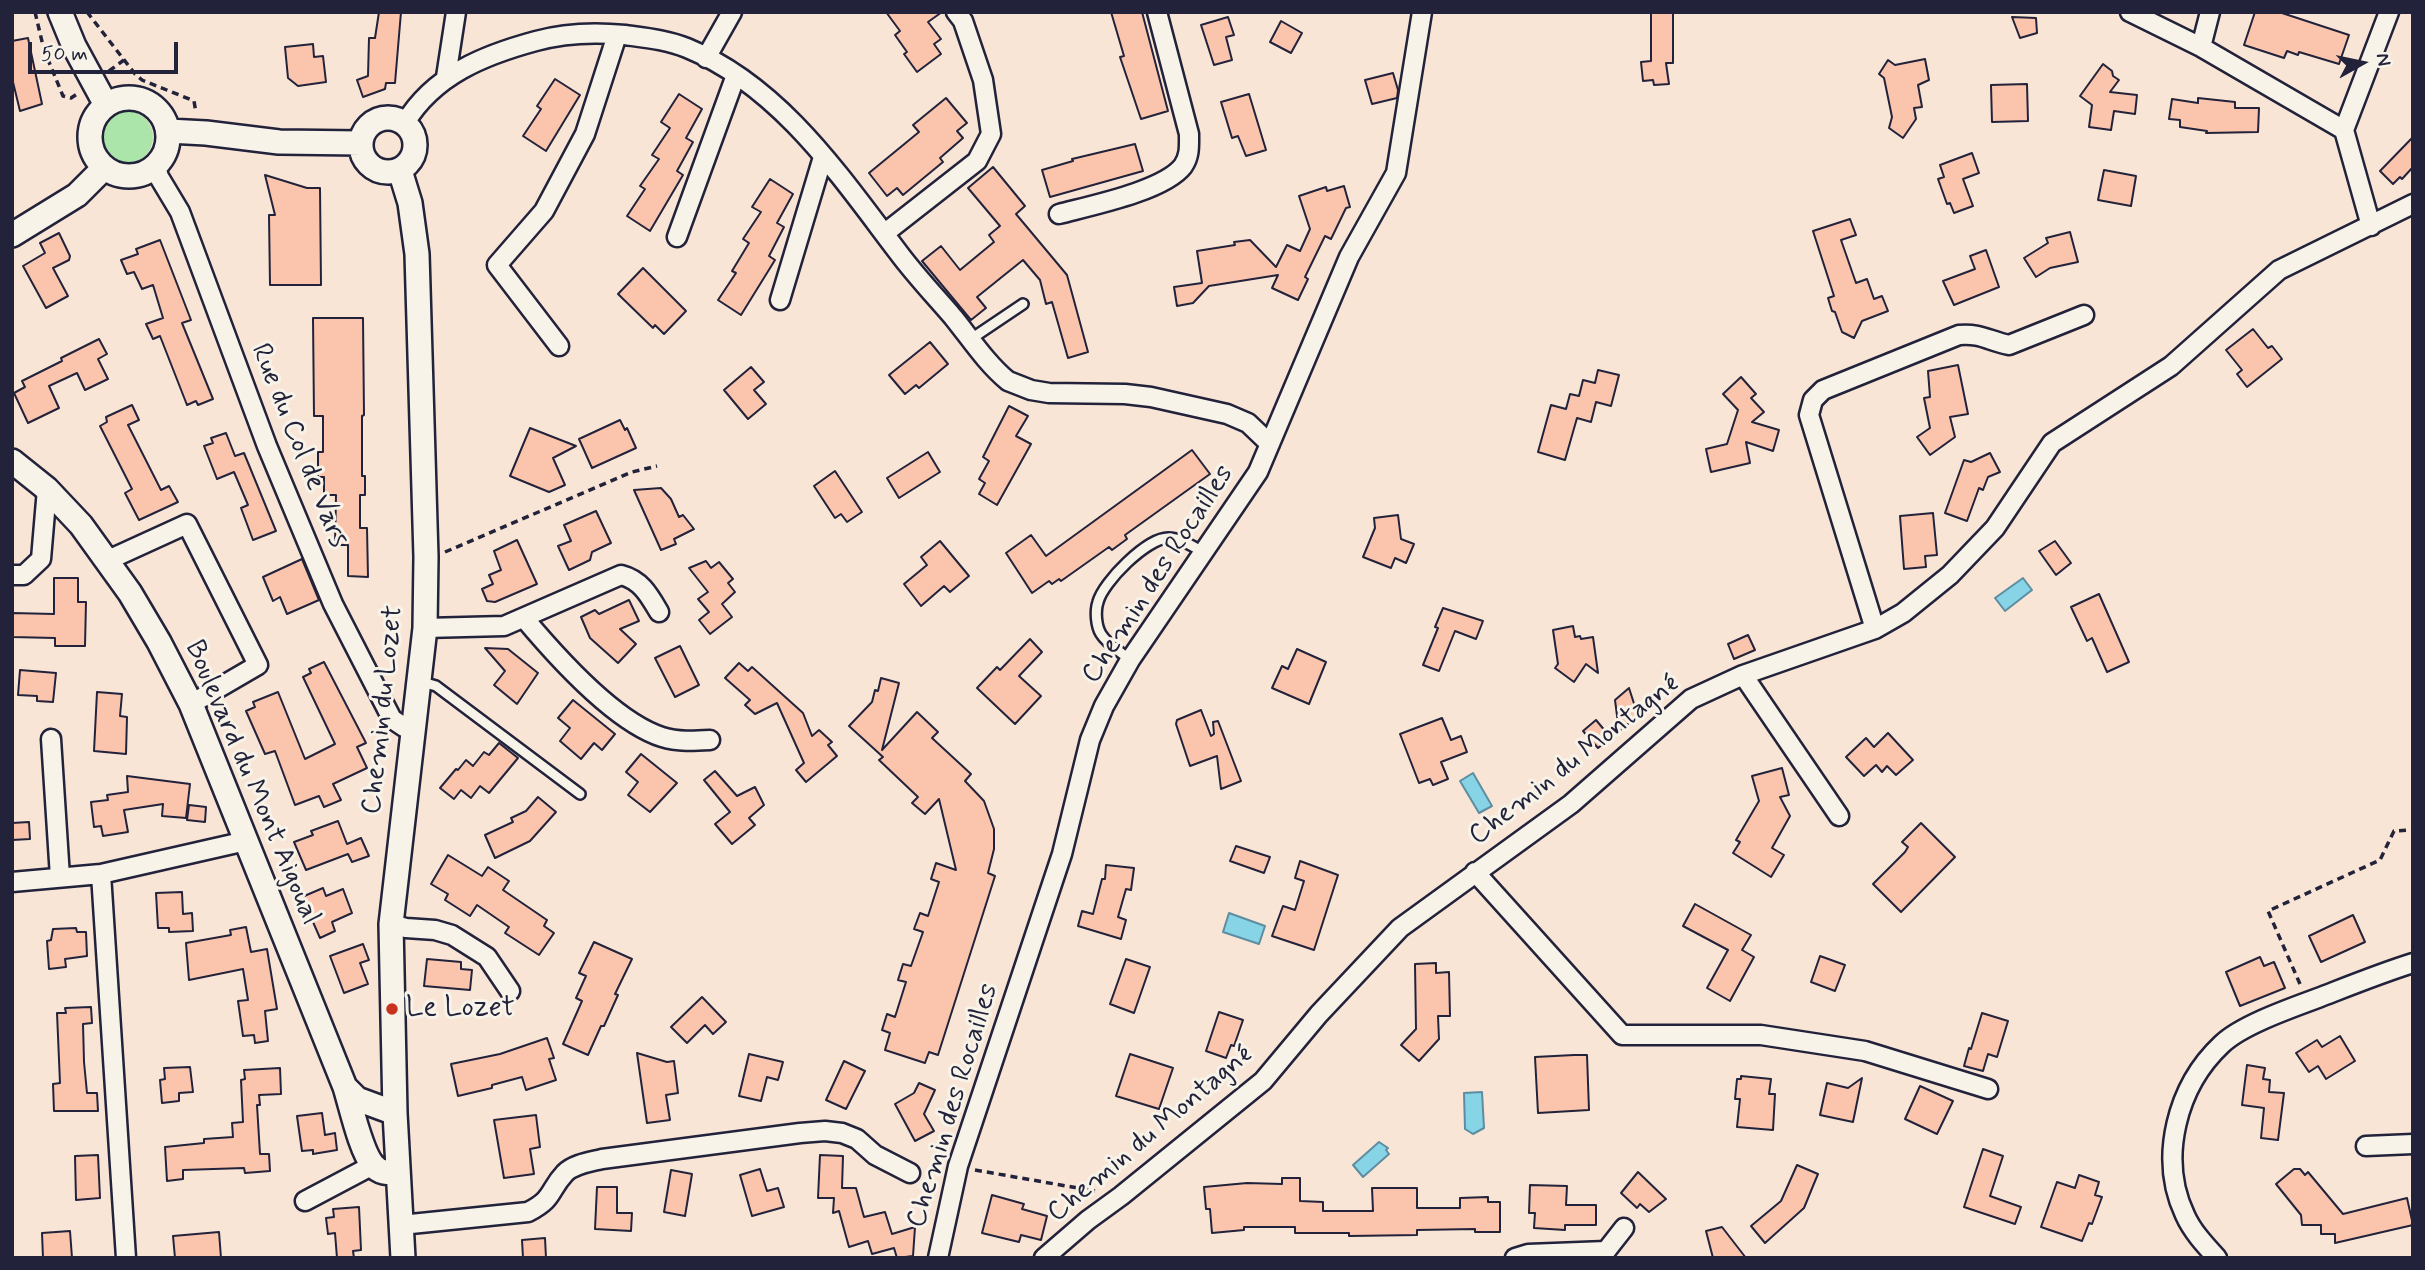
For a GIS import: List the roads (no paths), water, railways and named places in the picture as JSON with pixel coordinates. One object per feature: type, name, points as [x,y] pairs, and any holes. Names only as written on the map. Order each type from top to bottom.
[{"type":"street","points":[[60,12],[74,46],[106,105]]},
{"type":"street","points":[[446,77],[456,12]]},
{"type":"street","points":[[706,58],[732,12]]},
{"type":"street","points":[[885,233],[977,161],[991,134],[983,79],[963,21],[956,12]]},
{"type":"street","points":[[1059,215],[1133,194],[1158,183],[1175,174],[1189,154],[1189,134],[1157,12]]},
{"type":"street","name":"Chemin des Rocailles","points":[[937,1258],[958,1166],[1068,834],[1090,740],[1104,706],[1130,660],[1258,472],[1349,257],[1396,173],[1422,12]]},
{"type":"street","points":[[2130,12],[2201,47],[2344,131]]},
{"type":"street","points":[[2201,47],[2210,12]]},
{"type":"street","points":[[2371,226],[2344,131],[2389,12]]},
{"type":"street","points":[[559,346],[497,265],[544,211],[585,134],[617,34]]},
{"type":"street","points":[[405,123],[421,100],[446,77],[487,57],[548,37],[617,34],[663,40],[706,58],[766,96],[823,157],[1003,377],[1022,387],[1068,394],[1151,397],[1238,419],[1248,423],[1270,444]]},
{"type":"street","points":[[677,237],[736,75]]},
{"type":"street","points":[[128,97],[139,99],[158,111],[168,131],[164,156],[156,166],[136,176],[125,176],[104,168],[95,157],[90,143],[90,129],[96,115],[106,105],[128,97]]},
{"type":"street","points":[[387,117],[405,123],[415,139],[412,158],[398,170],[387,172],[368,163],[361,143],[369,125],[387,117]]},
{"type":"street","points":[[168,131],[279,142],[361,143]]},
{"type":"street","points":[[780,300],[823,157]]},
{"type":"street","name":"Rue du Col de Vars","points":[[156,166],[159,177],[180,212],[267,446],[333,604],[392,719],[404,727],[414,728]]},
{"type":"street","points":[[12,235],[77,195],[104,168]]},
{"type":"street","name":"Chemin du Lozet","points":[[398,170],[410,203],[417,254],[426,557],[425,628],[391,924],[395,1113],[403,1258]]},
{"type":"street","name":"Chemin du Montagné","points":[[1044,1258],[1263,1082],[1319,1014],[1400,928],[1571,804],[1691,699],[1744,676],[1875,629],[1903,613],[1950,575],[1995,528],[2052,443],[2171,366],[2279,271],[2413,204]]},
{"type":"street","points":[[1875,629],[1809,415],[1813,400],[1823,390],[1958,335],[1985,336],[2009,345],[2084,315]]},
{"type":"street","name":"Boulevard du Mont Aigoual","points":[[12,461],[47,489],[81,525],[130,593],[191,704],[345,1087],[373,1166]]},
{"type":"street","points":[[12,575],[24,575],[41,559],[47,489]]},
{"type":"street","points":[[106,561],[187,524],[258,665],[191,704]]},
{"type":"street","points":[[425,628],[495,627],[524,618],[621,575],[634,579],[649,595],[659,612]]},
{"type":"street","points":[[524,618],[574,674],[633,723],[661,736],[685,741],[710,740]]},
{"type":"street","points":[[1744,676],[1839,816]]},
{"type":"street","points":[[51,739],[60,877]]},
{"type":"street","points":[[12,882],[101,874],[246,841]]},
{"type":"street","points":[[1475,872],[1622,1035],[1761,1035],[1865,1051],[1988,1089]]},
{"type":"street","points":[[101,874],[127,1258]]},
{"type":"street","points":[[391,924],[452,935],[487,957],[510,991]]},
{"type":"street","points":[[2217,1258],[2185,1215],[2176,1185],[2172,1141],[2177,1116],[2198,1072],[2223,1042],[2266,1018],[2413,963]]},
{"type":"street","points":[[345,1087],[357,1099],[395,1113]]},
{"type":"street","points":[[401,1225],[528,1212],[544,1204],[566,1171],[602,1159],[800,1133],[842,1133],[857,1139],[875,1155],[910,1173]]},
{"type":"street","points":[[2366,1146],[2413,1144]]},
{"type":"street","points":[[305,1201],[373,1166],[384,1173],[398,1174]]},
{"type":"street","points":[[1515,1258],[1528,1254],[1606,1251],[1624,1228]]},
{"type":"lane","points":[[971,339],[1023,304]]},
{"type":"lane","points":[[1130,660],[1101,634],[1097,617],[1098,601],[1110,579],[1145,547],[1165,537],[1180,539],[1203,552]]},
{"type":"lane","points":[[419,681],[436,686],[580,794]]},
{"type":"water","points":[[2023,578],[2032,590],[2005,611],[1995,598]]},
{"type":"water","points":[[1473,773],[1492,806],[1479,813],[1460,781]]},
{"type":"water","points":[[1229,913],[1265,926],[1259,944],[1223,932]]},
{"type":"water","points":[[1482,1092],[1484,1128],[1473,1134],[1465,1129],[1464,1093]]},
{"type":"water","points":[[1379,1142],[1388,1148],[1386,1150],[1389,1154],[1363,1177],[1353,1165]]},
{"type":"place","name":"Le Lozet","points":[[392,1009]]}]
